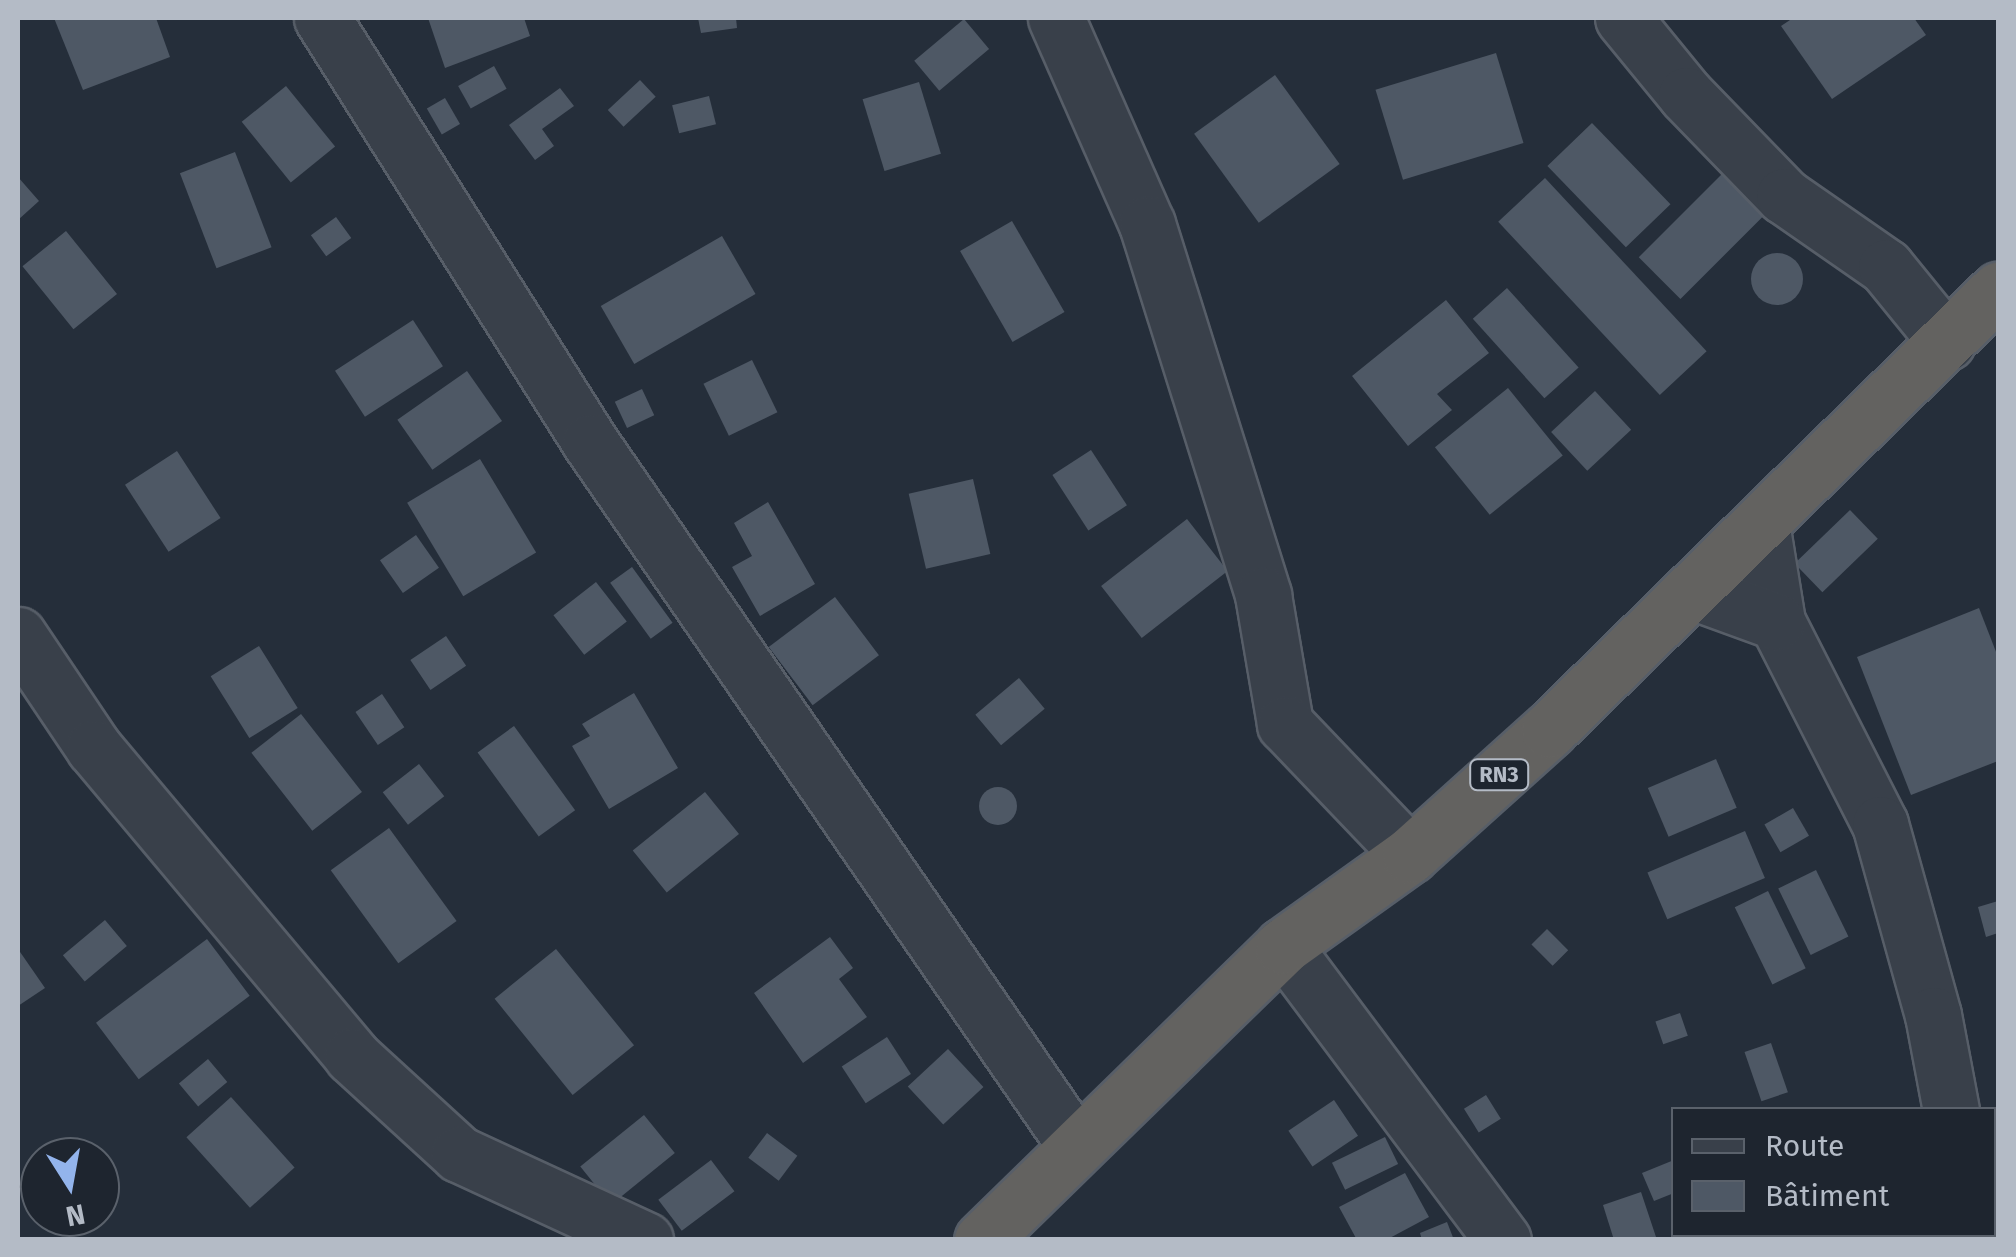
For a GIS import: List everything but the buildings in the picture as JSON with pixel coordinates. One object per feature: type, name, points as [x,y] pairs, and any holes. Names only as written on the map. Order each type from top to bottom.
[{"type":"highway","name":"RN3","points":[[982,1240],[1074,1143],[1283,946],[1410,855],[1692,591],[1998,290]]},
{"type":"street","points":[[322,18],[590,442],[796,732],[1074,1143]]},
{"type":"street","points":[[1056,18],[1147,224],[1263,595],[1285,724],[1410,855]]},
{"type":"street","points":[[1623,18],[1686,95],[1784,196],[1886,266],[1947,342]]},
{"type":"street","points":[[1761,523],[1777,622],[1880,824],[1933,1016],[1950,1107]]},
{"type":"street","points":[[1692,591],[1777,622]]},
{"type":"street","points":[[18,634],[94,748],[352,1056],[459,1154],[645,1240]]},
{"type":"street","points":[[1283,946],[1503,1240]]}]
